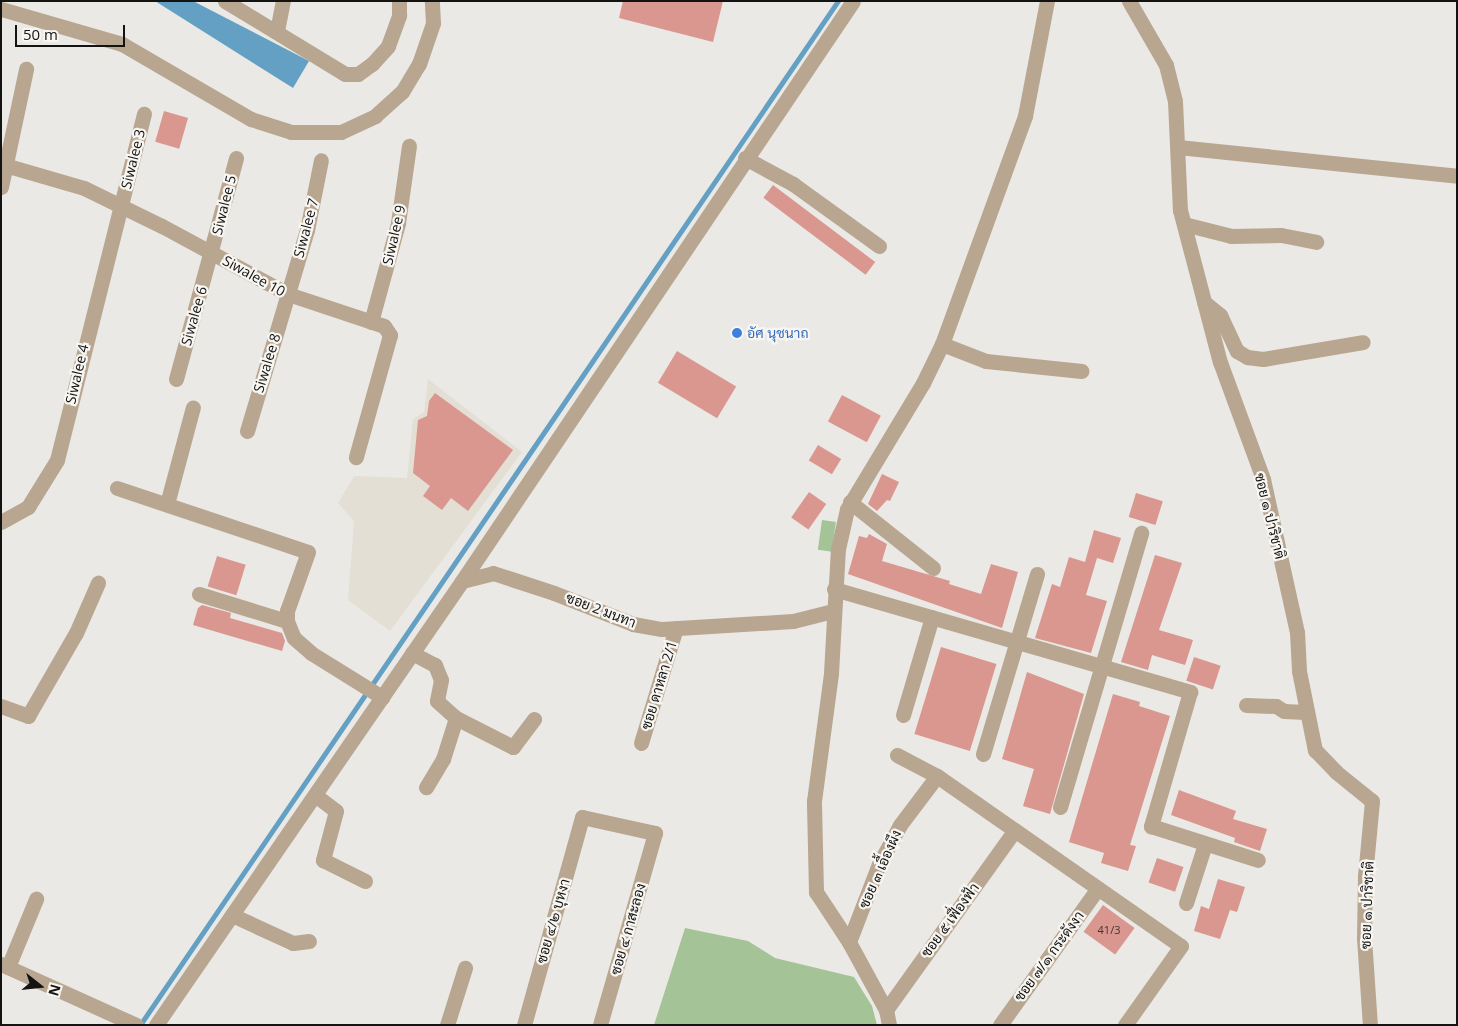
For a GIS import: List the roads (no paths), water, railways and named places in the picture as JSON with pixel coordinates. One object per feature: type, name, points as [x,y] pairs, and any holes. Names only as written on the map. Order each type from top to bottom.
[{"type":"street","points":[[225,1],[345,74],[358,74],[372,64],[388,46],[400,15],[399,1]]},
{"type":"street","points":[[277,31],[283,1]]},
{"type":"street","points":[[1,9],[122,44],[252,119],[291,132],[341,132],[375,116],[402,92],[419,64],[433,23],[432,1]]},
{"type":"street","points":[[156,1025],[315,795],[373,691],[412,653],[853,1]]},
{"type":"street","points":[[887,1018],[849,942],[816,892],[814,801],[831,673],[834,589],[838,549],[850,502],[923,383],[942,344],[1025,116],[1047,1]]},
{"type":"street","name":"ซอย ๑ ปาริชาติ","points":[[1129,1],[1166,65],[1175,101],[1180,210],[1220,362],[1263,480],[1297,632],[1305,712],[1315,750],[1336,772],[1372,801],[1364,921],[1370,1025]]},
{"type":"street","points":[[1,187],[4,165],[26,69]]},
{"type":"street","name":"Siwalee 3","points":[[122,205],[144,114]]},
{"type":"street","name":"Siwalee 9","points":[[371,322],[398,223],[409,146]]},
{"type":"street","points":[[1178,147],[1457,176]]},
{"type":"street","name":"Siwalee 5","points":[[212,252],[236,158]]},
{"type":"street","points":[[745,158],[793,184],[879,246]]},
{"type":"street","name":"Siwalee 7","points":[[288,294],[314,204],[321,160]]},
{"type":"street","name":"Siwalee 10","points":[[4,165],[84,188],[122,205],[288,294],[384,326],[390,335],[356,457]]},
{"type":"street","name":"Siwalee 4","points":[[1,522],[28,507],[57,460],[122,205]]},
{"type":"street","points":[[1184,224],[1231,236],[1281,235],[1316,242]]},
{"type":"street","name":"Siwalee 6","points":[[176,380],[212,252]]},
{"type":"street","name":"Siwalee 8","points":[[247,431],[288,294]]},
{"type":"street","points":[[1204,302],[1220,315],[1237,351],[1247,357],[1263,359],[1363,342]]},
{"type":"street","points":[[942,344],[986,361],[1082,371]]},
{"type":"street","points":[[168,504],[193,407]]},
{"type":"street","points":[[118,488],[308,552],[287,621],[294,638],[302,646],[373,691]]},
{"type":"street","points":[[850,502],[933,568]]},
{"type":"street","points":[[1060,807],[1141,533]]},
{"type":"street","name":"ซอย 2 มนทา","points":[[462,581],[494,574],[554,593],[633,624],[662,629],[793,621],[833,611]]},
{"type":"street","points":[[983,754],[1037,574]]},
{"type":"street","points":[[1,706],[28,716],[76,633],[98,583]]},
{"type":"street","points":[[834,589],[1190,692],[1151,826],[1258,860]]},
{"type":"street","points":[[199,594],[287,621]]},
{"type":"street","points":[[903,715],[932,617]]},
{"type":"street","name":"ซอย ดาหลา 2/1","points":[[641,742],[676,628]]},
{"type":"street","points":[[412,653],[435,665],[441,680],[437,701],[456,718],[513,747],[534,719]]},
{"type":"street","points":[[1246,705],[1274,706],[1284,711],[1305,712]]},
{"type":"street","points":[[426,787],[443,759],[456,718]]},
{"type":"street","points":[[897,755],[936,776],[1181,946],[1125,1025]]},
{"type":"street","name":"ซอย ๓ เอื้องผึง","points":[[849,942],[883,856],[900,825],[936,776]]},
{"type":"street","points":[[315,795],[336,811],[323,860],[365,881]]},
{"type":"street","name":"ซอย ๔ กาสะลอง","points":[[582,817],[655,833],[600,1025]]},
{"type":"street","name":"ซอย ๔/๒ บุหงา","points":[[524,1025],[582,817]]},
{"type":"street","name":"ซอย ๕ เฟื่องฟ้า","points":[[887,1018],[1015,830]]},
{"type":"street","points":[[1186,903],[1205,844]]},
{"type":"street","name":"ซอย ๗/๑ กระดังงา","points":[[1000,1025],[1098,888]]},
{"type":"street","points":[[36,899],[5,966],[133,1024]]},
{"type":"street","points":[[232,915],[293,944],[309,941]]},
{"type":"street","points":[[447,1025],[465,968]]},
{"type":"water","points":[[155,1],[193,1],[309,61],[293,88]]},
{"type":"waterway","points":[[140,1025],[838,1]]},
{"type":"place","name":"อัศ นุชนาถ","points":[[737,333]]}]
